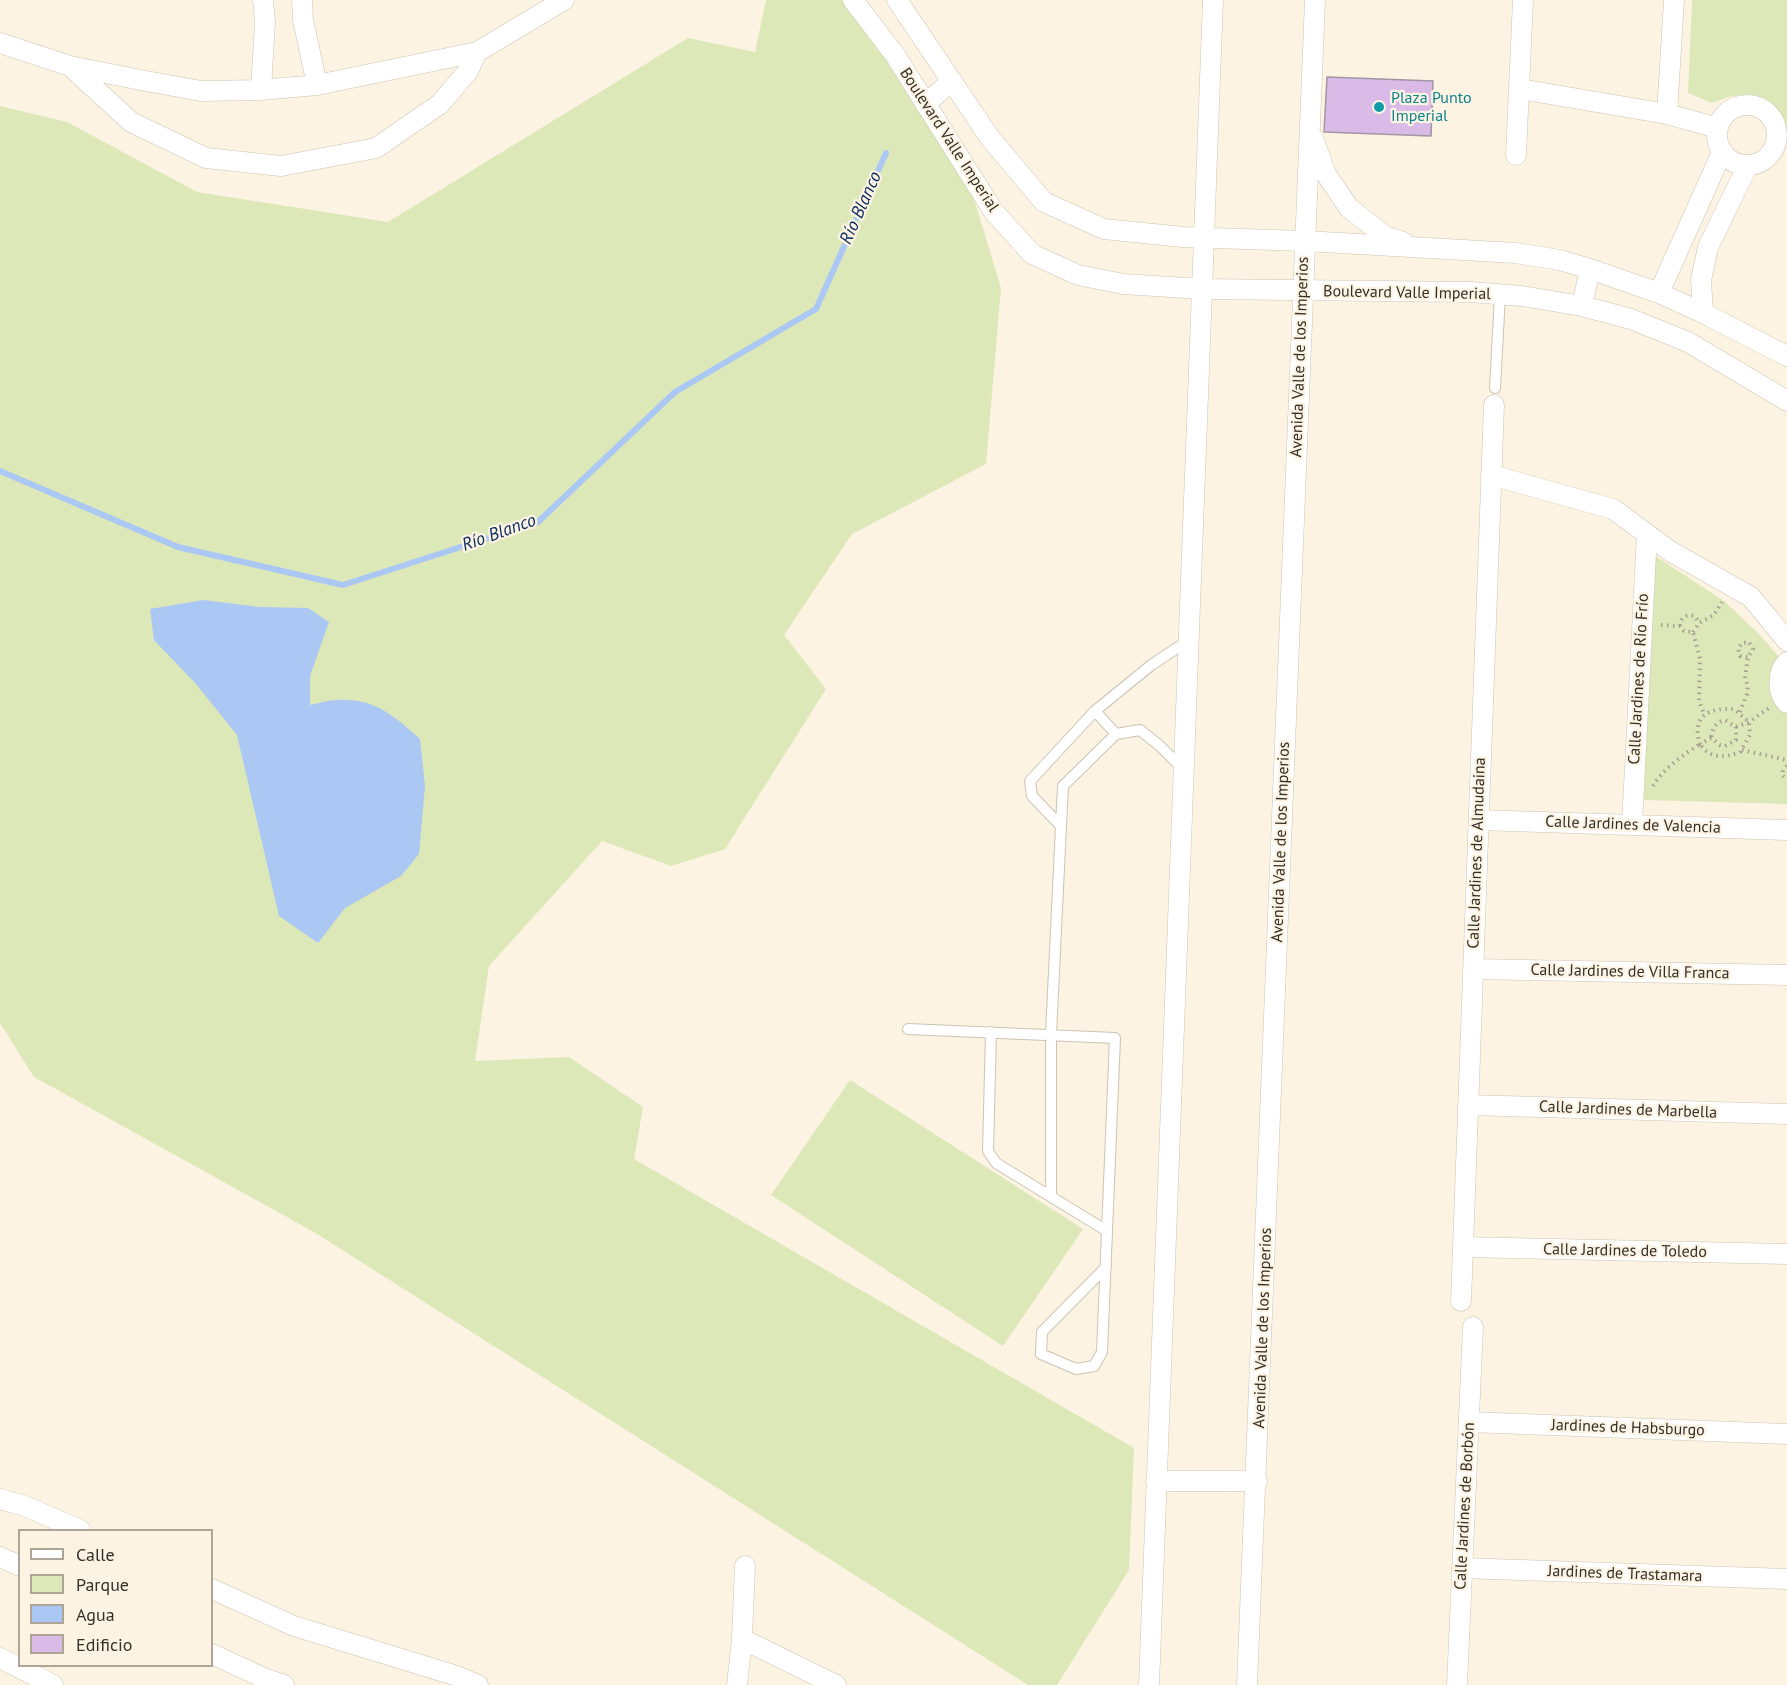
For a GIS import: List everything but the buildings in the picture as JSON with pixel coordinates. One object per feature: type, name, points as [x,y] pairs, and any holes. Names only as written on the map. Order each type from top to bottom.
[{"type":"street","points":[[261,90],[266,22],[263,0]]},
{"type":"street","points":[[302,0],[303,20],[317,85]]},
{"type":"street","points":[[0,44],[70,66],[201,90],[261,90],[317,85],[477,52],[564,0]]},
{"type":"street","name":"Boulevard Valle Imperial","points":[[853,0],[895,55],[994,212],[1032,254],[1078,275],[1123,284],[1203,289],[1470,292],[1582,306],[1631,319],[1688,342],[1787,401]]},
{"type":"street","points":[[897,0],[990,138],[1044,202],[1104,229],[1205,238],[1305,241],[1516,253],[1560,260],[1659,293],[1787,356]]},
{"type":"street","points":[[1149,1685],[1213,0]]},
{"type":"street","name":"Avenida Valle de los Imperios","points":[[1248,1685],[1315,0]]},
{"type":"street","points":[[1516,155],[1523,0]]},
{"type":"street","points":[[1667,114],[1674,0]]},
{"type":"street","points":[[70,66],[131,122],[206,158],[280,166],[376,148],[440,104],[468,71],[477,52]]},
{"type":"street","points":[[925,104],[952,81]]},
{"type":"street","points":[[1520,89],[1667,114],[1718,128]]},
{"type":"street","points":[[1746,104],[1759,107],[1770,115],[1776,126],[1780,156],[1765,159],[1757,164],[1737,164],[1722,152],[1717,140],[1718,128],[1723,116],[1733,108],[1746,104]]},
{"type":"street","points":[[1309,127],[1326,174],[1349,208],[1385,236],[1426,248]]},
{"type":"street","points":[[1659,293],[1722,152]]},
{"type":"street","points":[[1703,313],[1701,280],[1708,247],[1748,165]]},
{"type":"street","points":[[1684,237],[1708,247]]},
{"type":"street","points":[[1582,306],[1590,269]]},
{"type":"street","name":"Calle Jardines de Almudaina","points":[[1461,1301],[1495,397]]},
{"type":"street","points":[[1491,475],[1612,509],[1670,551],[1751,597],[1787,641]]},
{"type":"street","name":"Calle Jardines de Río Frío","points":[[1632,825],[1647,534]]},
{"type":"street","points":[[1781,703],[1784,700],[1779,682],[1787,662]]},
{"type":"street","name":"Calle Jardines de Valencia","points":[[1479,820],[1787,830]]},
{"type":"street","name":"Calle Jardines de Villa Franca","points":[[1473,969],[1787,975]]},
{"type":"street","name":"Calle Jardines de Marbella","points":[[1468,1106],[1787,1114]]},
{"type":"street","name":"Calle Jardines de Toledo","points":[[1463,1247],[1787,1254]]},
{"type":"street","name":"Calle Jardines de Borbón","points":[[1457,1685],[1473,1327]]},
{"type":"street","name":"Jardines de Habsburgo","points":[[1469,1422],[1787,1434]]},
{"type":"street","points":[[1156,1481],[1257,1481]]},
{"type":"street","points":[[0,1499],[25,1506],[78,1529]]},
{"type":"street","points":[[0,1557],[18,1565]]},
{"type":"street","points":[[737,1685],[742,1639],[745,1566]]},
{"type":"street","name":"Jardines de Trastamara","points":[[1462,1568],[1787,1580]]},
{"type":"street","points":[[213,1589],[294,1626],[454,1675],[478,1685]]},
{"type":"street","points":[[742,1639],[836,1685]]},
{"type":"street","points":[[213,1654],[284,1685]]},
{"type":"street","points":[[0,1658],[53,1685]]},
{"type":"lane","points":[[1495,397],[1500,295]]},
{"type":"lane","points":[[1061,826],[1032,796],[1030,781],[1095,711],[1150,666],[1190,640]]},
{"type":"lane","points":[[1095,711],[1116,734]]},
{"type":"lane","points":[[1051,1197],[1051,1034],[1063,786],[1116,734],[1140,730],[1184,770]]},
{"type":"lane","points":[[908,1029],[1115,1038],[1106,1267],[1102,1352],[1094,1366],[1076,1369],[1041,1354],[1042,1332],[1106,1267]]},
{"type":"lane","points":[[991,1032],[988,1151],[996,1163],[1107,1231]]},
{"type":"path","points":[[1704,714],[1721,708],[1740,712],[1749,722],[1750,735],[1742,750],[1729,756],[1717,757],[1705,751],[1700,744],[1697,732],[1704,714],[1699,701],[1700,659],[1693,632],[1699,622],[1714,615],[1722,602]]},
{"type":"path","points":[[1693,632],[1684,631],[1680,626],[1680,621],[1684,616],[1689,615],[1695,616],[1699,622]]},
{"type":"path","points":[[1653,625],[1680,626]]},
{"type":"path","points":[[1740,712],[1748,694],[1745,678],[1748,657],[1754,649],[1749,642],[1742,643],[1738,649],[1740,656],[1748,657]]},
{"type":"path","points":[[1736,727],[1781,703]]},
{"type":"path","points":[[1652,789],[1657,780],[1682,756],[1711,738],[1714,726],[1719,722],[1725,720],[1736,727]]},
{"type":"path","points":[[1711,738],[1725,746],[1736,740],[1736,727]]},
{"type":"path","points":[[1742,750],[1787,760]]},
{"type":"path","points":[[1787,766],[1782,775],[1787,780]]},
{"type":"green space","points":[[766,0],[844,0],[965,169],[1001,288],[986,464],[852,534],[784,635],[826,689],[725,849],[671,866],[602,841],[489,966],[475,1061],[569,1057],[643,1107],[634,1159],[1134,1448],[1129,1570],[1057,1685],[1028,1685],[314,1232],[34,1077],[0,1023],[0,106],[67,122],[197,192],[388,222],[688,38],[755,52]]},
{"type":"green space","points":[[1692,0],[1787,0],[1787,135],[1776,109],[1760,96],[1738,95],[1712,103],[1688,93]]},
{"type":"green space","points":[[1654,555],[1724,601],[1758,633],[1781,659],[1787,712],[1787,804],[1644,800]]},
{"type":"green space","points":[[850,1080],[1083,1229],[1003,1346],[771,1195]]},
{"type":"water","points":[[203,600],[260,607],[308,608],[329,622],[310,676],[310,705],[334,700],[350,700],[373,705],[392,716],[420,739],[425,786],[419,854],[401,876],[345,908],[318,943],[279,916],[237,735],[196,684],[154,640],[150,609]]},
{"type":"waterway","name":"Río Blanco","points":[[0,471],[178,547],[343,585],[538,522],[675,392],[816,309],[886,153]]},
{"type":"place","name":"Plaza Punto Imperial","points":[[1379,107]]}]
